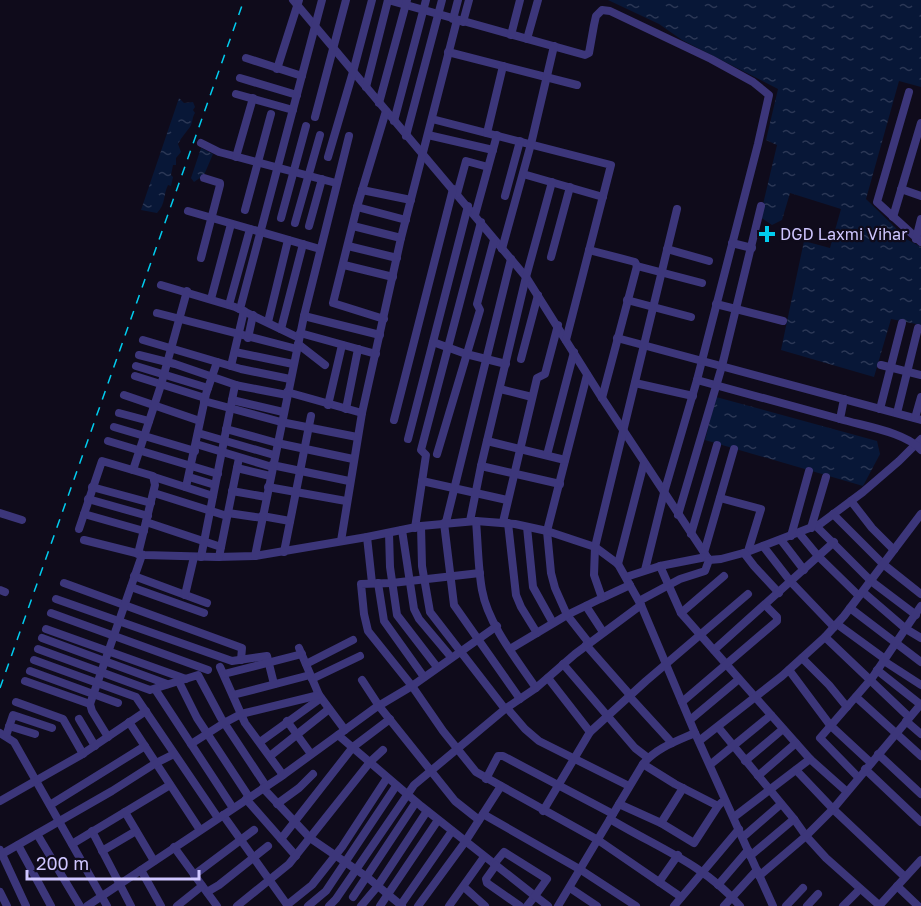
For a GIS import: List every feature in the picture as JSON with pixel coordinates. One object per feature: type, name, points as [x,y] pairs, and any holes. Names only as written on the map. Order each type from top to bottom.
[{"type":"street","points":[[231,366],[260,232],[322,0]]},
{"type":"street","points":[[315,117],[346,0]]},
{"type":"street","points":[[328,158],[354,72],[372,0]]},
{"type":"street","points":[[366,87],[388,0],[406,3],[437,15],[588,55],[596,16],[602,10],[610,11],[711,59],[753,82],[768,94],[769,99],[758,144],[693,396],[664,493],[645,570]]},
{"type":"street","points":[[394,121],[426,0]]},
{"type":"street","points":[[406,136],[441,0]]},
{"type":"street","points":[[340,541],[362,413],[401,238],[457,20],[458,0]]},
{"type":"street","points":[[457,20],[469,0]]},
{"type":"street","points":[[511,35],[520,0]]},
{"type":"street","points":[[528,39],[538,0]]},
{"type":"street","points":[[297,2],[406,136],[468,206],[526,277],[706,557]]},
{"type":"street","points":[[278,69],[297,2]]},
{"type":"street","points":[[379,103],[406,3]]},
{"type":"street","points":[[502,249],[531,144],[554,46]]},
{"type":"street","points":[[448,52],[577,85]]},
{"type":"street","points":[[246,58],[302,76]]},
{"type":"street","points":[[487,133],[503,66]]},
{"type":"street","points":[[240,78],[297,95]]},
{"type":"street","points":[[909,92],[877,202],[918,241]]},
{"type":"street","points":[[236,94],[293,110]]},
{"type":"street","points":[[236,157],[253,98]]},
{"type":"street","points":[[384,319],[333,304],[357,207],[386,111]]},
{"type":"street","points":[[245,210],[271,114]]},
{"type":"street","points":[[432,118],[611,164],[566,340]]},
{"type":"street","points":[[892,217],[921,123]]},
{"type":"street","points":[[281,218],[306,126]]},
{"type":"street","points":[[295,223],[320,135]]},
{"type":"street","points":[[428,135],[493,150]]},
{"type":"street","points":[[475,215],[497,135]]},
{"type":"street","points":[[255,556],[298,341],[349,136]]},
{"type":"street","points":[[505,196],[520,141]]},
{"type":"street","points":[[201,143],[219,152],[336,183]]},
{"type":"street","points":[[394,420],[455,192],[466,160],[488,167]]},
{"type":"street","points":[[523,174],[603,197]]},
{"type":"street","points":[[201,258],[220,183],[204,178]]},
{"type":"street","points":[[309,226],[322,179]]},
{"type":"street","points":[[536,688],[510,649],[486,604],[473,521],[475,493],[481,466],[526,277],[552,182]]},
{"type":"street","points":[[551,257],[570,187]]},
{"type":"street","points":[[901,189],[921,196]]},
{"type":"street","points":[[362,190],[411,200]]},
{"type":"street","points":[[408,440],[468,206]]},
{"type":"street","points":[[678,515],[722,366],[761,206]]},
{"type":"street","points":[[357,207],[406,220]]},
{"type":"street","points":[[602,598],[594,575],[595,547],[677,209]]},
{"type":"street","points":[[188,211],[320,249]]},
{"type":"street","points":[[918,241],[921,219]]},
{"type":"street","points":[[481,222],[421,450],[426,455],[418,526],[430,612],[506,708],[533,736],[573,759],[629,786]]},
{"type":"street","points":[[211,299],[231,224]]},
{"type":"street","points":[[352,226],[401,238]]},
{"type":"street","points":[[229,305],[250,229]]},
{"type":"street","points":[[268,322],[288,240]]},
{"type":"street","points":[[437,454],[480,310],[477,304],[494,240]]},
{"type":"street","points":[[732,243],[752,248]]},
{"type":"street","points":[[281,329],[303,244]]},
{"type":"street","points":[[348,246],[397,258]]},
{"type":"street","points":[[667,249],[709,261]]},
{"type":"street","points":[[589,250],[636,262],[637,266],[702,283]]},
{"type":"street","points":[[511,259],[445,523],[449,576],[454,605],[520,699]]},
{"type":"street","points":[[344,265],[393,277]]},
{"type":"street","points":[[602,398],[637,266]]},
{"type":"street","points":[[161,285],[229,305],[268,322],[298,341],[325,366]]},
{"type":"street","points":[[133,470],[161,385],[187,291]]},
{"type":"street","points":[[521,359],[538,295]]},
{"type":"street","points":[[627,300],[691,317]]},
{"type":"street","points":[[716,304],[783,321]]},
{"type":"street","points":[[157,313],[248,338],[342,345],[376,354]]},
{"type":"street","points":[[248,338],[253,315]]},
{"type":"street","points":[[304,316],[380,335]]},
{"type":"street","points":[[880,409],[902,323]]},
{"type":"street","points":[[537,633],[516,594],[505,523],[507,500],[537,378],[545,374],[558,325]]},
{"type":"street","points":[[897,413],[918,328]]},
{"type":"street","points":[[617,338],[918,419],[921,397]]},
{"type":"street","points":[[143,340],[231,366],[290,379]]},
{"type":"street","points":[[433,342],[466,354],[506,364]]},
{"type":"street","points":[[328,405],[342,345]]},
{"type":"street","points":[[346,409],[358,349]]},
{"type":"street","points":[[235,352],[293,364]]},
{"type":"street","points":[[547,455],[574,352]]},
{"type":"street","points":[[139,355],[236,385],[287,394],[362,413]]},
{"type":"street","points":[[186,487],[200,420],[217,362]]},
{"type":"street","points":[[881,365],[921,375]]},
{"type":"street","points":[[136,366],[208,388]]},
{"type":"street","points":[[587,375],[547,531],[551,573],[567,615],[587,644],[672,743]]},
{"type":"street","points":[[135,376],[230,410],[281,423],[357,437]]},
{"type":"street","points":[[510,649],[567,615],[602,598],[645,570],[706,557],[722,559],[814,527],[851,501],[919,444],[891,433],[697,380]]},
{"type":"street","points":[[635,383],[693,396]]},
{"type":"street","points":[[185,595],[204,541],[236,385]]},
{"type":"street","points":[[500,388],[532,397]]},
{"type":"street","points":[[124,396],[200,420]]},
{"type":"street","points":[[840,419],[844,399]]},
{"type":"street","points":[[232,400],[283,412]]},
{"type":"street","points":[[119,413],[149,422]]},
{"type":"street","points":[[284,552],[311,416]]},
{"type":"street","points":[[114,427],[222,453],[272,469]]},
{"type":"street","points":[[226,429],[277,443],[353,459]]},
{"type":"street","points":[[198,433],[274,455]]},
{"type":"street","points":[[108,441],[218,474]]},
{"type":"street","points":[[488,441],[565,460]]},
{"type":"street","points":[[691,534],[717,445]]},
{"type":"street","points":[[329,906],[336,900],[407,795],[431,770],[640,603],[680,579],[705,571],[706,557],[720,498],[734,449]]},
{"type":"street","points":[[219,557],[239,458]]},
{"type":"street","points":[[80,529],[102,461],[213,496]]},
{"type":"street","points":[[618,564],[644,462]]},
{"type":"street","points":[[481,466],[560,484]]},
{"type":"street","points":[[237,468],[300,471],[349,481]]},
{"type":"street","points":[[795,535],[809,471]]},
{"type":"street","points":[[108,737],[90,704],[131,587],[156,485],[154,477]]},
{"type":"street","points":[[189,477],[215,485]]},
{"type":"street","points":[[814,527],[826,477]]},
{"type":"street","points":[[422,481],[507,500]]},
{"type":"street","points":[[92,487],[151,503]]},
{"type":"street","points":[[268,487],[346,501]]},
{"type":"street","points":[[232,492],[266,497]]},
{"type":"street","points":[[154,493],[227,514],[290,521]]},
{"type":"street","points":[[720,498],[761,509],[746,550]]},
{"type":"street","points":[[88,499],[146,523],[220,547]]},
{"type":"street","points":[[851,501],[872,528],[894,550]]},
{"type":"street","points":[[0,513],[22,520]]},
{"type":"street","points":[[84,514],[146,523]]},
{"type":"street","points":[[833,514],[883,564],[921,594]]},
{"type":"street","points":[[558,906],[646,761],[672,743],[697,737],[718,727],[789,670],[825,637],[850,608],[921,514]]},
{"type":"street","points":[[84,540],[140,555],[255,556],[418,526],[473,521],[527,526],[595,547],[618,564],[640,603],[773,906]]},
{"type":"street","points":[[527,526],[533,587],[553,623]]},
{"type":"street","points":[[814,527],[834,542],[871,581],[916,615]]},
{"type":"street","points":[[402,530],[414,609],[419,619],[450,657]]},
{"type":"street","points":[[388,533],[392,583],[398,616],[436,668]]},
{"type":"street","points":[[795,535],[861,594],[921,638]]},
{"type":"street","points":[[367,537],[384,621],[424,677]]},
{"type":"street","points":[[781,540],[804,570]]},
{"type":"street","points":[[714,650],[834,542]]},
{"type":"street","points":[[763,546],[791,582],[835,625],[921,685]]},
{"type":"street","points":[[746,550],[779,593]]},
{"type":"street","points":[[660,566],[681,613],[810,759],[846,791]]},
{"type":"street","points":[[480,573],[360,585],[368,631],[477,772],[598,840],[681,897]]},
{"type":"street","points":[[134,576],[207,603]]},
{"type":"street","points":[[681,613],[724,576]]},
{"type":"street","points":[[64,584],[242,648],[241,660]]},
{"type":"street","points":[[131,587],[204,613]]},
{"type":"street","points":[[543,811],[590,732],[748,594]]},
{"type":"street","points":[[56,599],[232,661],[267,656],[274,684]]},
{"type":"street","points":[[682,702],[777,621],[777,617],[765,605]]},
{"type":"street","points":[[586,606],[603,632]]},
{"type":"street","points":[[858,777],[820,741],[822,735],[871,679],[921,606]]},
{"type":"street","points":[[850,608],[921,662]]},
{"type":"street","points":[[51,613],[208,670]]},
{"type":"street","points":[[87,906],[283,775],[341,732],[412,686],[497,626]]},
{"type":"street","points":[[46,628],[182,679],[197,718],[248,798],[296,856]]},
{"type":"street","points":[[825,637],[871,679],[921,734]]},
{"type":"street","points":[[42,638],[167,684]]},
{"type":"street","points":[[306,664],[353,640]]},
{"type":"street","points":[[38,649],[148,689],[198,676],[224,723],[265,787],[294,824],[310,838],[367,877],[401,906],[452,831]]},
{"type":"street","points":[[283,775],[241,714],[222,671],[268,663],[301,651],[320,696],[352,747],[407,795],[548,906]]},
{"type":"street","points":[[233,695],[311,677],[360,657]]},
{"type":"street","points":[[802,658],[847,707]]},
{"type":"street","points":[[34,660],[136,697],[174,754],[288,906],[311,887],[387,778]]},
{"type":"street","points":[[563,664],[646,761],[683,788],[718,806]]},
{"type":"street","points":[[789,670],[830,725],[921,822]]},
{"type":"street","points":[[724,906],[758,873],[806,836],[833,809],[921,704],[877,670]]},
{"type":"street","points":[[30,671],[117,703]]},
{"type":"street","points":[[548,678],[590,732]]},
{"type":"street","points":[[690,720],[739,679]]},
{"type":"street","points":[[362,680],[379,706],[456,801],[481,817],[581,870],[636,906]]},
{"type":"street","points":[[25,681],[90,704]]},
{"type":"street","points":[[155,689],[233,808]]},
{"type":"street","points":[[191,744],[241,714],[320,696]]},
{"type":"street","points":[[260,742],[320,696]]},
{"type":"street","points":[[856,697],[921,756]]},
{"type":"street","points":[[16,702],[63,719],[83,754]]},
{"type":"street","points":[[270,756],[329,709]]},
{"type":"street","points":[[0,801],[83,754],[146,711]]},
{"type":"street","points":[[52,728],[13,715],[3,735],[14,742],[107,906]]},
{"type":"street","points":[[711,764],[771,715]]},
{"type":"street","points":[[79,719],[95,746]]},
{"type":"street","points":[[281,839],[352,747],[390,720]]},
{"type":"street","points":[[287,721],[311,754]]},
{"type":"street","points":[[129,722],[200,830]]},
{"type":"street","points":[[9,726],[35,735]]},
{"type":"street","points":[[718,727],[806,836],[826,858],[879,906],[921,860]]},
{"type":"street","points":[[745,761],[783,729]]},
{"type":"street","points":[[758,776],[796,743]]},
{"type":"street","points":[[50,805],[145,746]]},
{"type":"street","points":[[240,905],[290,864],[370,762],[384,750]]},
{"type":"street","points":[[26,906],[1,852],[59,822],[174,754]]},
{"type":"street","points":[[878,754],[921,794]]},
{"type":"street","points":[[486,779],[500,756],[678,855],[702,871],[740,906]]},
{"type":"street","points":[[734,817],[810,759]]},
{"type":"street","points":[[796,770],[833,809],[905,877]]},
{"type":"street","points":[[277,804],[313,774]]},
{"type":"street","points":[[72,844],[170,785]]},
{"type":"street","points":[[308,906],[325,893],[396,786]]},
{"type":"street","points":[[418,906],[465,842],[501,786]]},
{"type":"street","points":[[661,824],[683,788]]},
{"type":"street","points":[[619,804],[695,843],[718,806],[726,800]]},
{"type":"street","points":[[353,897],[416,802]]},
{"type":"street","points":[[674,906],[702,871],[741,833],[781,804]]},
{"type":"street","points":[[361,906],[377,887],[427,811]]},
{"type":"street","points":[[124,812],[154,861]]},
{"type":"street","points":[[718,885],[749,853],[794,819]]},
{"type":"street","points":[[380,906],[438,820]]},
{"type":"street","points":[[92,831],[131,906]]},
{"type":"street","points":[[102,851],[136,831]]},
{"type":"street","points":[[194,875],[254,831]]},
{"type":"street","points":[[37,834],[80,906]]},
{"type":"street","points":[[18,845],[51,906]]},
{"type":"street","points":[[182,904],[204,889],[219,885],[268,846]]},
{"type":"street","points":[[174,847],[216,906]]},
{"type":"street","points":[[520,906],[487,883],[486,879],[504,852],[547,879],[527,906]]},
{"type":"street","points":[[659,882],[678,855]]},
{"type":"street","points":[[451,906],[484,857]]},
{"type":"street","points":[[141,870],[161,906]]},
{"type":"street","points":[[897,886],[918,906]]},
{"type":"street","points":[[464,887],[484,906]]},
{"type":"street","points":[[570,888],[597,906]]},
{"type":"street","points":[[786,906],[803,888]]},
{"type":"street","points":[[843,906],[860,889]]},
{"type":"street","points":[[0,892],[7,906]]},
{"type":"street","points":[[807,906],[818,894]]},
{"type":"water","points":[[608,0],[921,0],[921,87],[899,81],[866,199],[908,240],[921,247],[921,325],[891,319],[874,377],[781,350],[804,241],[830,248],[841,209],[790,193],[782,220],[772,225],[760,217],[777,145],[766,140],[778,89],[682,40],[659,24]]},
{"type":"water","points":[[179,98],[184,103],[193,102],[195,113],[190,127],[178,144],[181,152],[176,158],[176,165],[173,165],[171,186],[168,185],[162,206],[157,213],[141,210]]},
{"type":"water","points":[[201,148],[213,154],[204,175],[194,182],[191,178]]},
{"type":"water","points":[[716,397],[877,441],[880,454],[863,486],[705,440]]},
{"type":"railway","points":[[0,688],[244,0]]},
{"type":"place","name":"DGD Laxmi Vihar","points":[[767,234]]}]
